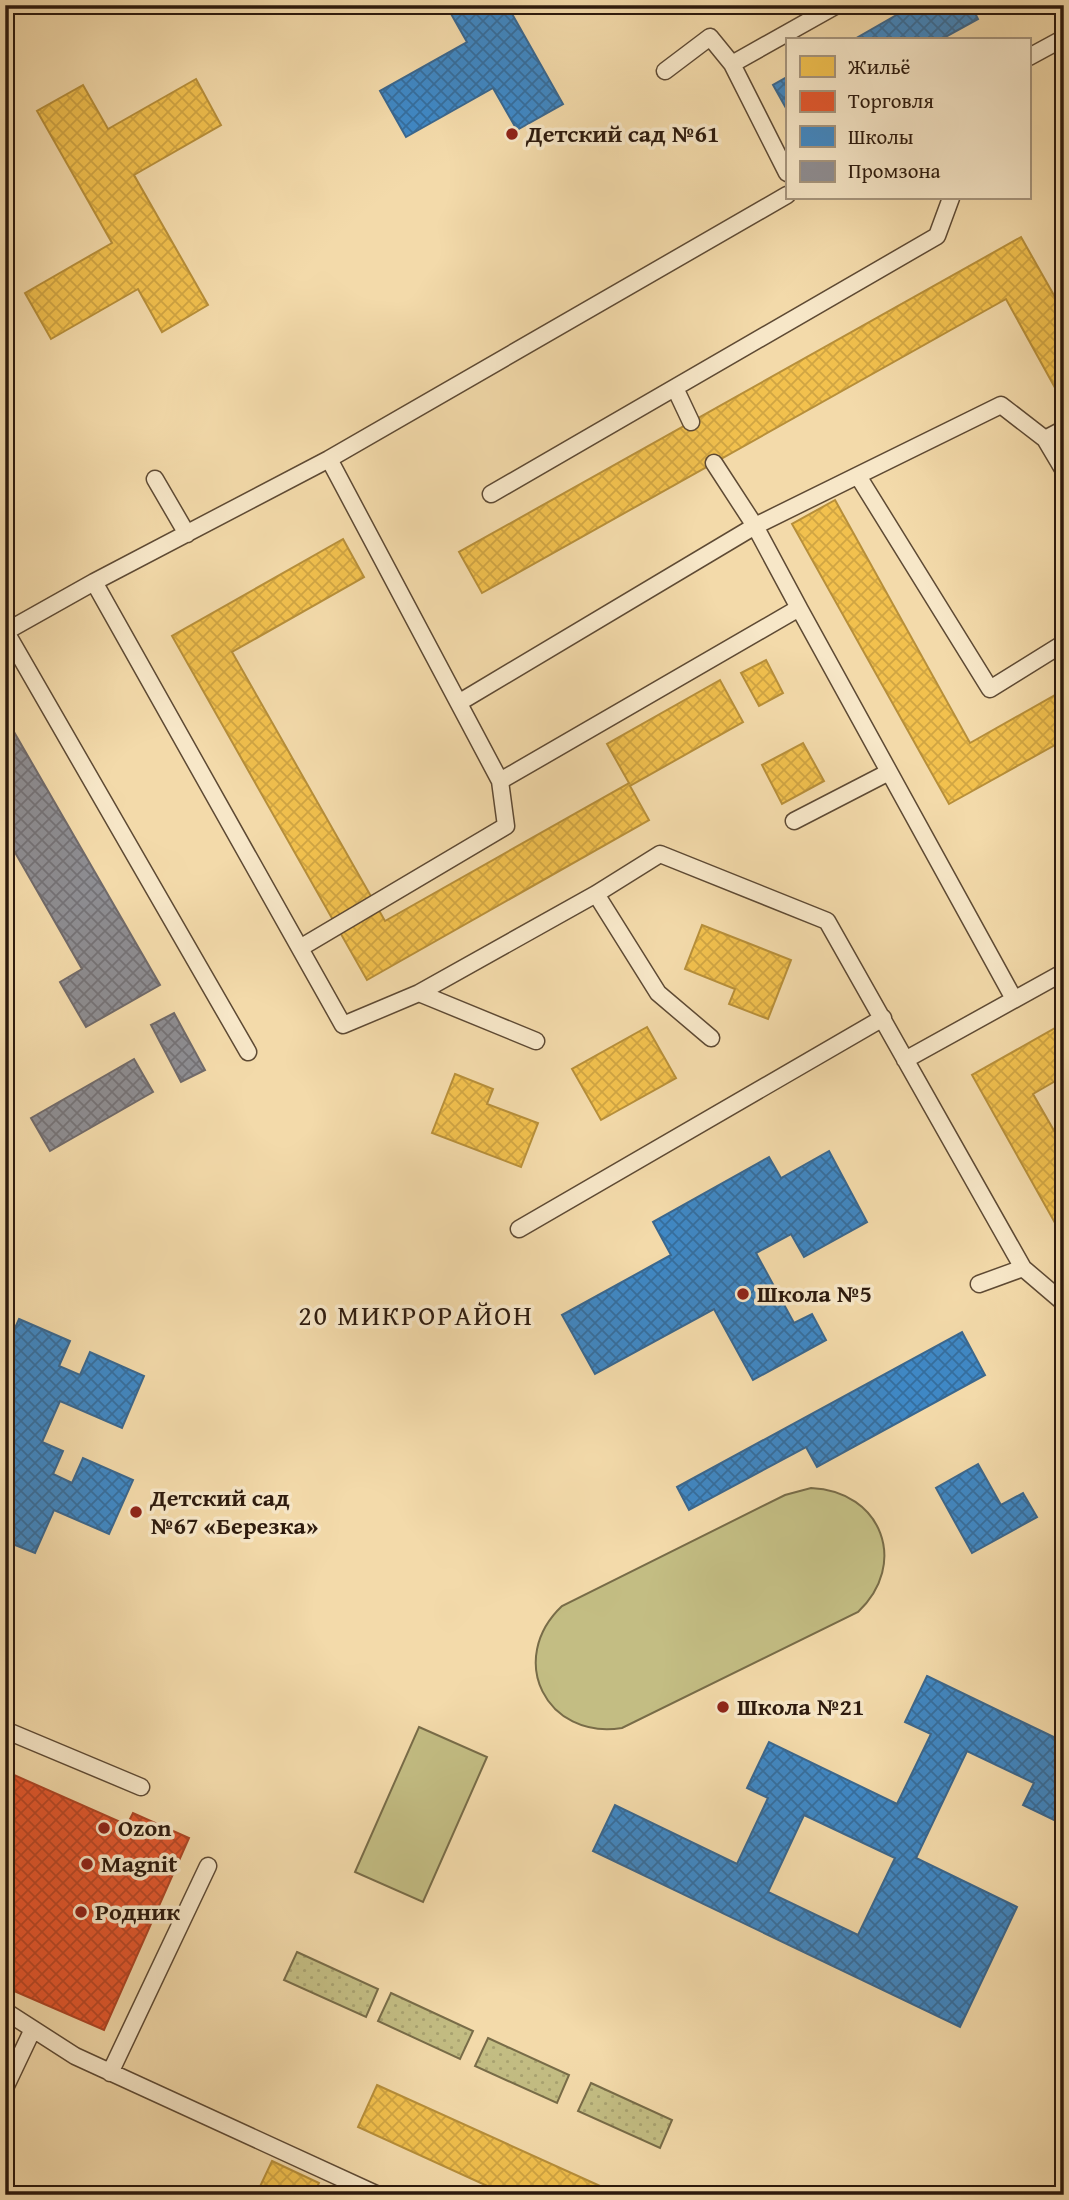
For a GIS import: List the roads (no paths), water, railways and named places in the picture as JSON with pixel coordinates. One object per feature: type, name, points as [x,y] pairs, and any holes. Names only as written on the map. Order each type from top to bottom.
[{"type":"lane","points":[[732,64],[837,5]]},
{"type":"lane","points":[[664,71],[710,37],[732,64],[786,171]]},
{"type":"lane","points":[[1030,56],[1064,38]]},
{"type":"lane","points":[[248,1052],[6,632],[94,582],[329,459],[786,196]]},
{"type":"lane","points":[[491,494],[937,236],[950,200]]},
{"type":"lane","points":[[675,388],[691,422]]},
{"type":"lane","points":[[460,702],[755,526],[1001,405],[1045,439],[1064,471]]},
{"type":"lane","points":[[1045,439],[1064,429]]},
{"type":"lane","points":[[300,948],[506,826],[500,781],[329,459]]},
{"type":"lane","points":[[714,463],[755,526],[1013,999]]},
{"type":"lane","points":[[858,476],[990,690],[1064,643]]},
{"type":"lane","points":[[155,479],[187,534]]},
{"type":"lane","points":[[94,582],[343,1025],[419,993],[596,894],[660,854],[827,921],[1023,1268],[1064,1303]]},
{"type":"lane","points":[[500,781],[799,608]]},
{"type":"lane","points":[[794,821],[889,772]]},
{"type":"lane","points":[[596,894],[658,993],[711,1038]]},
{"type":"lane","points":[[905,1060],[1064,972]]},
{"type":"lane","points":[[419,993],[536,1041]]},
{"type":"lane","points":[[519,1229],[883,1018]]},
{"type":"lane","points":[[979,1284],[1023,1268]]},
{"type":"lane","points":[[5,1730],[141,1787]]},
{"type":"lane","points":[[110,2073],[208,1866]]},
{"type":"lane","points":[[5,2011],[75,2056],[354,2190],[378,2195]]},
{"type":"lane","points":[[5,2088],[33,2029]]},
{"type":"place","name":"Детский сад №61","points":[[512,134]]},
{"type":"place","name":"Школа №5","points":[[743,1294]]},
{"type":"place","name":"Детский сад №67 «Березка»","points":[[136,1512]]},
{"type":"place","name":"Школа №21","points":[[723,1707]]},
{"type":"place","name":"Ozon","points":[[104,1828]]},
{"type":"place","name":"Magnit","points":[[87,1864]]},
{"type":"place","name":"Родник","points":[[81,1912]]},
{"type":"district","name":"20 МИКРОРАЙОН","points":[[416,1315]]}]
